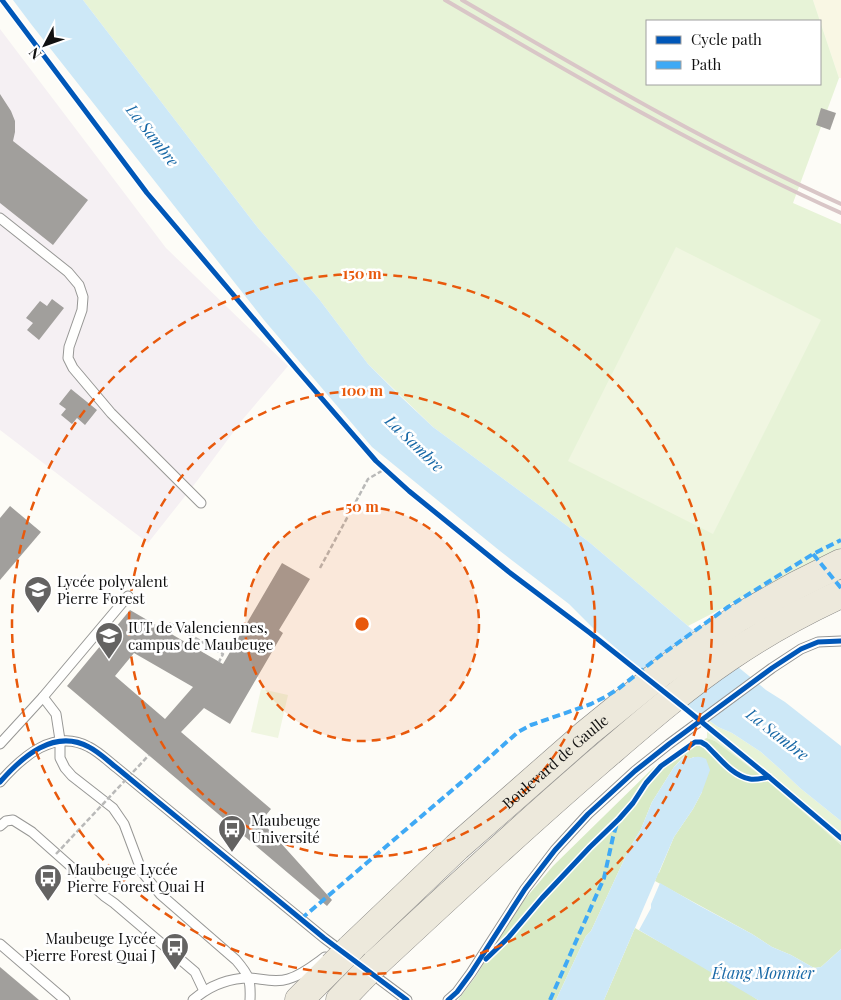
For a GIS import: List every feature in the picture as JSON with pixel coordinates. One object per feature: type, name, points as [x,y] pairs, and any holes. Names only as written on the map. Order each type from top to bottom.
[{"type":"main road","name":"Boulevard de Gaulle","points":[[299,1000],[338,954],[381,919],[464,841],[587,733],[698,646],[738,618],[841,563]]},
{"type":"main road","name":"Boulevard de Gaulle","points":[[340,1000],[477,869],[649,719],[728,658],[755,640],[841,594]]},
{"type":"lane","points":[[0,218],[68,272],[79,285],[83,297],[82,310],[69,347],[68,358],[73,368],[110,412],[202,503]]},
{"type":"lane","points":[[0,744],[43,697],[128,596]]},
{"type":"lane","points":[[448,1000],[457,992],[471,973],[525,889],[555,850],[588,814],[635,771],[772,668],[818,642],[841,641]]},
{"type":"lane","points":[[43,697],[56,714],[60,740],[60,758],[65,768],[72,776],[113,808],[124,824],[142,872],[160,894],[244,969],[249,978],[250,1000]]},
{"type":"lane","points":[[0,782],[11,769],[42,746],[60,740],[89,746],[324,938],[406,1000]]},
{"type":"lane","points":[[0,826],[6,821],[13,820],[32,832],[104,896],[195,972],[204,991]]},
{"type":"lane","points":[[0,944],[66,1000]]},
{"type":"lane","points":[[193,1000],[204,991],[224,981],[249,978],[289,979],[338,954]]},
{"type":"path","points":[[320,568],[368,479],[385,469]]},
{"type":"path","points":[[169,623],[223,654],[219,662]]},
{"type":"path","points":[[56,854],[149,755]]},
{"type":"shaded area","points":[[813,0],[841,0],[841,78],[839,78]]},
{"type":"shaded area","points":[[0,29],[166,248],[288,366],[243,419],[148,543],[0,430]]},
{"type":"green space","points":[[83,0],[813,0],[820,20],[646,20],[646,85],[821,85],[821,24],[839,78],[793,203],[841,224],[841,548],[688,626],[589,542],[433,427],[368,364],[319,299],[258,228]]},
{"type":"green space","points":[[676,247],[821,320],[713,534],[568,461]]},
{"type":"green space","points":[[261,689],[288,695],[278,738],[251,732]]},
{"type":"green space","points":[[707,719],[761,752],[800,788],[841,821],[841,845],[715,741],[707,738]]},
{"type":"green space","points":[[707,738],[715,741],[765,779],[841,845],[841,949],[821,967],[814,968],[772,947],[655,881],[674,837],[702,792],[694,757],[689,759],[684,756],[674,767],[652,802],[641,829],[629,849],[556,1000],[458,1000],[476,976],[519,906],[553,866],[653,768],[679,749]]},
{"type":"green space","points":[[635,928],[737,986],[758,1000],[604,1000]]},
{"type":"water","name":"La Sambre","points":[[13,0],[83,0],[258,228],[319,299],[368,364],[400,396],[433,427],[589,542],[766,690],[785,702],[841,746],[841,821],[800,788],[761,752],[688,707],[639,668],[594,629],[569,604],[500,551],[372,447],[264,320]]},
{"type":"water","points":[[685,756],[689,759],[702,757],[706,759],[710,770],[693,809],[674,837],[604,1000],[556,1000],[629,849],[641,829],[652,802],[674,767]]},
{"type":"water","name":"Étang Monnier","points":[[660,883],[772,947],[814,968],[821,967],[841,949],[841,1000],[758,1000],[639,930],[651,908]]},
{"type":"building","points":[[0,94],[15,121],[13,141],[88,200],[53,245],[0,203]]},
{"type":"building","points":[[821,108],[836,113],[830,130],[816,125]]},
{"type":"building","points":[[52,299],[64,308],[39,340],[27,330],[33,323],[26,318],[40,301],[47,306]]},
{"type":"building","points":[[71,389],[97,410],[85,425],[77,418],[72,424],[61,415],[66,409],[59,404]]},
{"type":"building","points":[[10,506],[41,532],[0,580],[0,518]]},
{"type":"building","points":[[282,563],[310,579],[279,630],[283,633],[230,724],[204,708],[181,732],[271,809],[261,821],[332,900],[327,906],[67,686],[130,610],[223,664]],"holes":[[[134,653],[193,687],[165,719],[115,676]]]},
{"type":"building","points":[[0,967],[39,1000],[0,1000]]},
{"type":"railway","points":[[445,0],[640,112],[739,164],[841,213]]},
{"type":"railway","points":[[462,0],[696,133],[841,204]]},
{"type":"marked path","points":[[301,919],[518,732],[531,725],[591,704],[605,697],[728,607],[813,554],[841,540]]},
{"type":"marked path","points":[[813,554],[841,588]]},
{"type":"marked path","points":[[550,1000],[604,878],[617,823]]},
{"type":"cycle path","points":[[2,0],[147,193],[376,461],[409,491],[509,572],[687,710],[841,838]]},
{"type":"cycle path","points":[[448,1000],[457,992],[471,973],[525,889],[555,850],[588,814],[635,771],[772,668],[801,649],[818,642],[841,641]]},
{"type":"cycle path","points":[[0,782],[18,763],[51,743],[63,741],[76,742],[89,747],[324,938],[407,1000]]},
{"type":"cycle path","points":[[486,959],[508,938],[542,898],[590,847],[619,819],[661,766],[695,742],[701,742],[706,745],[731,770],[743,777],[750,779],[769,777]]},
{"type":"place","name":"Lycée polyvalent Pierre Forest","points":[[38,614]]},
{"type":"place","name":"IUT de Valenciennes, campus de Maubeuge","points":[[109,660]]},
{"type":"place","name":"Maubeuge Université","points":[[232,853]]},
{"type":"place","name":"Maubeuge Lycée Pierre Forest Quai H","points":[[48,902]]},
{"type":"place","name":"Maubeuge Lycée Pierre Forest Quai J","points":[[175,971]]}]
